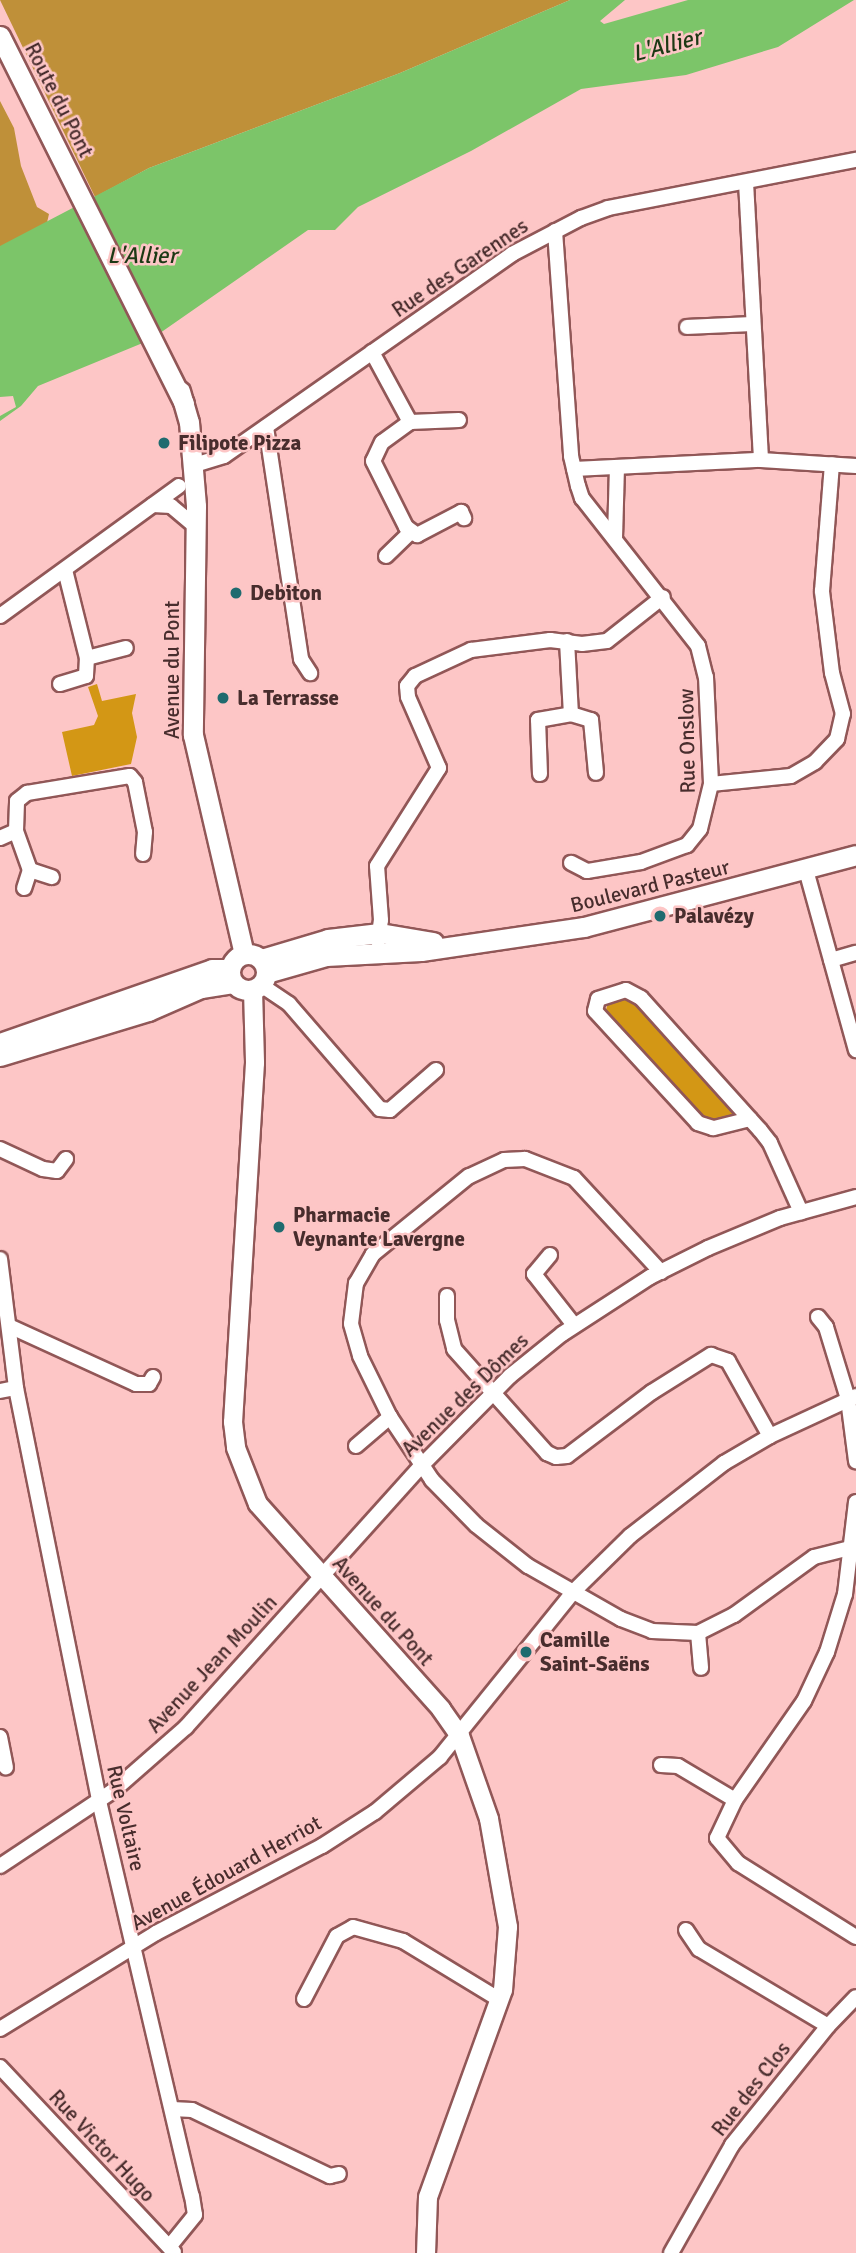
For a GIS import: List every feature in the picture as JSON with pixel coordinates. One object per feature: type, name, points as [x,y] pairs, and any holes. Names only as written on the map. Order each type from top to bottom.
[{"type":"main road","name":"Route du Pont","points":[[0,36],[78,184],[180,391]]},
{"type":"main road","name":"Avenue du Pont","points":[[180,391],[201,463],[196,506]]},
{"type":"main road","name":"Avenue du Pont","points":[[180,391],[189,422],[196,506],[193,735],[257,972]]},
{"type":"main road","name":"Boulevard Pasteur","points":[[257,972],[326,956],[451,945],[584,926],[856,855]]},
{"type":"main road","name":"Boulevard Pasteur","points":[[257,972],[328,939],[380,933],[451,945]]},
{"type":"main road","points":[[0,1043],[212,969],[231,976],[257,972]]},
{"type":"main road","points":[[0,1056],[148,1011],[231,976],[257,972]]},
{"type":"street","name":"Rue des Garennes","points":[[201,463],[224,456],[512,254],[555,231],[608,208],[856,160]]},
{"type":"street","points":[[746,182],[751,324],[761,460]]},
{"type":"street","name":"Rue Onslow","points":[[555,231],[574,469],[583,498],[690,631],[704,661],[711,784],[700,829],[687,845],[641,862],[587,871],[571,863]]},
{"type":"street","points":[[687,327],[751,324]]},
{"type":"street","points":[[372,352],[410,422]]},
{"type":"street","points":[[459,420],[410,422],[376,448],[373,461],[410,533],[417,535],[461,512],[464,518]]},
{"type":"street","points":[[265,427],[301,659],[310,673]]},
{"type":"street","points":[[574,469],[761,460],[856,466]]},
{"type":"street","points":[[711,784],[791,776],[815,762],[837,739],[843,714],[832,673],[822,591],[832,464]]},
{"type":"street","points":[[615,538],[617,468]]},
{"type":"street","points":[[0,616],[179,485]]},
{"type":"street","points":[[153,505],[171,506],[196,527]]},
{"type":"street","points":[[386,556],[410,533]]},
{"type":"street","points":[[60,684],[86,676],[87,658],[65,570]]},
{"type":"street","points":[[375,952],[380,933],[377,866],[439,768],[408,697],[407,686],[415,677],[471,650],[567,641],[607,641],[663,597]]},
{"type":"street","points":[[567,641],[571,714]]},
{"type":"street","points":[[87,658],[126,648]]},
{"type":"street","points":[[540,774],[538,720],[571,714],[591,720],[596,772]]},
{"type":"street","points":[[24,888],[30,870],[16,831],[17,801],[27,793],[130,776],[135,782],[145,832],[143,854]]},
{"type":"street","points":[[0,838],[16,831]]},
{"type":"street","points":[[30,870],[52,877]]},
{"type":"street","points":[[806,870],[856,1050]]},
{"type":"street","points":[[831,960],[856,953]]},
{"type":"street","points":[[257,972],[289,1004],[380,1109],[390,1110],[436,1070]]},
{"type":"street","name":"Avenue du Pont","points":[[257,972],[255,1063],[233,1422],[240,1461],[258,1504],[441,1709],[460,1736],[489,1819],[509,1927],[500,2000],[428,2197],[426,2253]]},
{"type":"street","points":[[750,1119],[713,1128],[698,1123],[595,1011],[598,999],[626,990],[641,998],[750,1119],[770,1143],[800,1212]]},
{"type":"street","points":[[0,1149],[43,1169],[57,1171],[66,1159]]},
{"type":"street","points":[[661,1272],[574,1178],[525,1159],[486,1166],[373,1254],[356,1283],[351,1324],[360,1356],[390,1417],[422,1465],[499,1544],[573,1592],[652,1631],[698,1633],[734,1615],[814,1557],[851,1548]]},
{"type":"street","name":"Avenue des Dômes","points":[[322,1577],[422,1465],[493,1392],[574,1325],[661,1272],[800,1212],[856,1198]]},
{"type":"street","points":[[550,1255],[534,1274],[574,1325]]},
{"type":"street","name":"Rue Voltaire","points":[[0,1259],[16,1388],[99,1801],[136,1947],[195,2215],[172,2250]]},
{"type":"street","points":[[447,1296],[450,1340],[547,1453],[567,1456],[697,1362],[711,1355],[729,1361],[770,1436]]},
{"type":"street","points":[[818,1317],[827,1327],[852,1398],[856,1461]]},
{"type":"street","points":[[9,1326],[136,1384],[149,1384],[153,1377]]},
{"type":"street","points":[[0,1391],[16,1388]]},
{"type":"street","name":"Avenue Édouard Herriot","points":[[0,2029],[136,1947],[348,1830],[423,1774],[460,1736],[573,1592],[657,1513],[770,1436],[852,1398]]},
{"type":"street","points":[[356,1446],[390,1417]]},
{"type":"street","points":[[856,1502],[845,1594],[822,1665],[802,1705],[736,1800],[717,1838],[724,1851],[856,1937]]},
{"type":"street","name":"Avenue Jean Moulin","points":[[0,1866],[99,1801],[214,1700],[322,1577]]},
{"type":"street","points":[[698,1633],[701,1668]]},
{"type":"street","points":[[0,1737],[6,1767]]},
{"type":"street","points":[[661,1765],[678,1766],[736,1800]]},
{"type":"street","points":[[93,1767],[110,1777],[128,1777]]},
{"type":"street","points":[[303,1999],[337,1936],[353,1927],[402,1941],[500,2000]]},
{"type":"street","points":[[687,1930],[699,1949],[828,2026]]},
{"type":"street","name":"Rue des Clos","points":[[671,2253],[732,2145],[828,2026],[856,1997]]},
{"type":"street","name":"Rue Victor Hugo","points":[[0,2067],[172,2250]]},
{"type":"street","points":[[172,2109],[192,2110],[330,2176],[340,2174]]},
{"type":"shaded area","points":[[0,0],[570,0],[400,73],[149,168],[95,197]]},
{"type":"shaded area","points":[[0,101],[14,128],[21,166],[37,207],[49,214],[46,227],[0,253]]},
{"type":"shaded area","points":[[97,684],[102,701],[136,694],[132,713],[137,737],[131,764],[72,776],[62,732],[94,725],[98,716],[88,687]]},
{"type":"shaded area","points":[[626,996],[637,1003],[734,1108],[731,1117],[713,1122],[702,1118],[605,1013],[608,1003]]},
{"type":"water","name":"L'Allier","points":[[570,0],[625,0],[600,21],[604,24],[688,0],[854,0],[778,47],[686,75],[581,89],[471,151],[358,207],[335,230],[308,230],[150,340],[38,386],[21,406],[0,421],[0,416],[16,407],[13,396],[0,397],[0,246],[149,168],[400,73]]},
{"type":"place","name":"Filipote Pizza","points":[[164,443]]},
{"type":"place","name":"Debiton","points":[[236,593]]},
{"type":"place","name":"La Terrasse","points":[[223,698]]},
{"type":"place","name":"Palavézy","points":[[660,916]]},
{"type":"place","name":"Pharmacie Veynante Lavergne","points":[[279,1227]]},
{"type":"place","name":"Camille Saint-Saëns","points":[[526,1652]]}]
